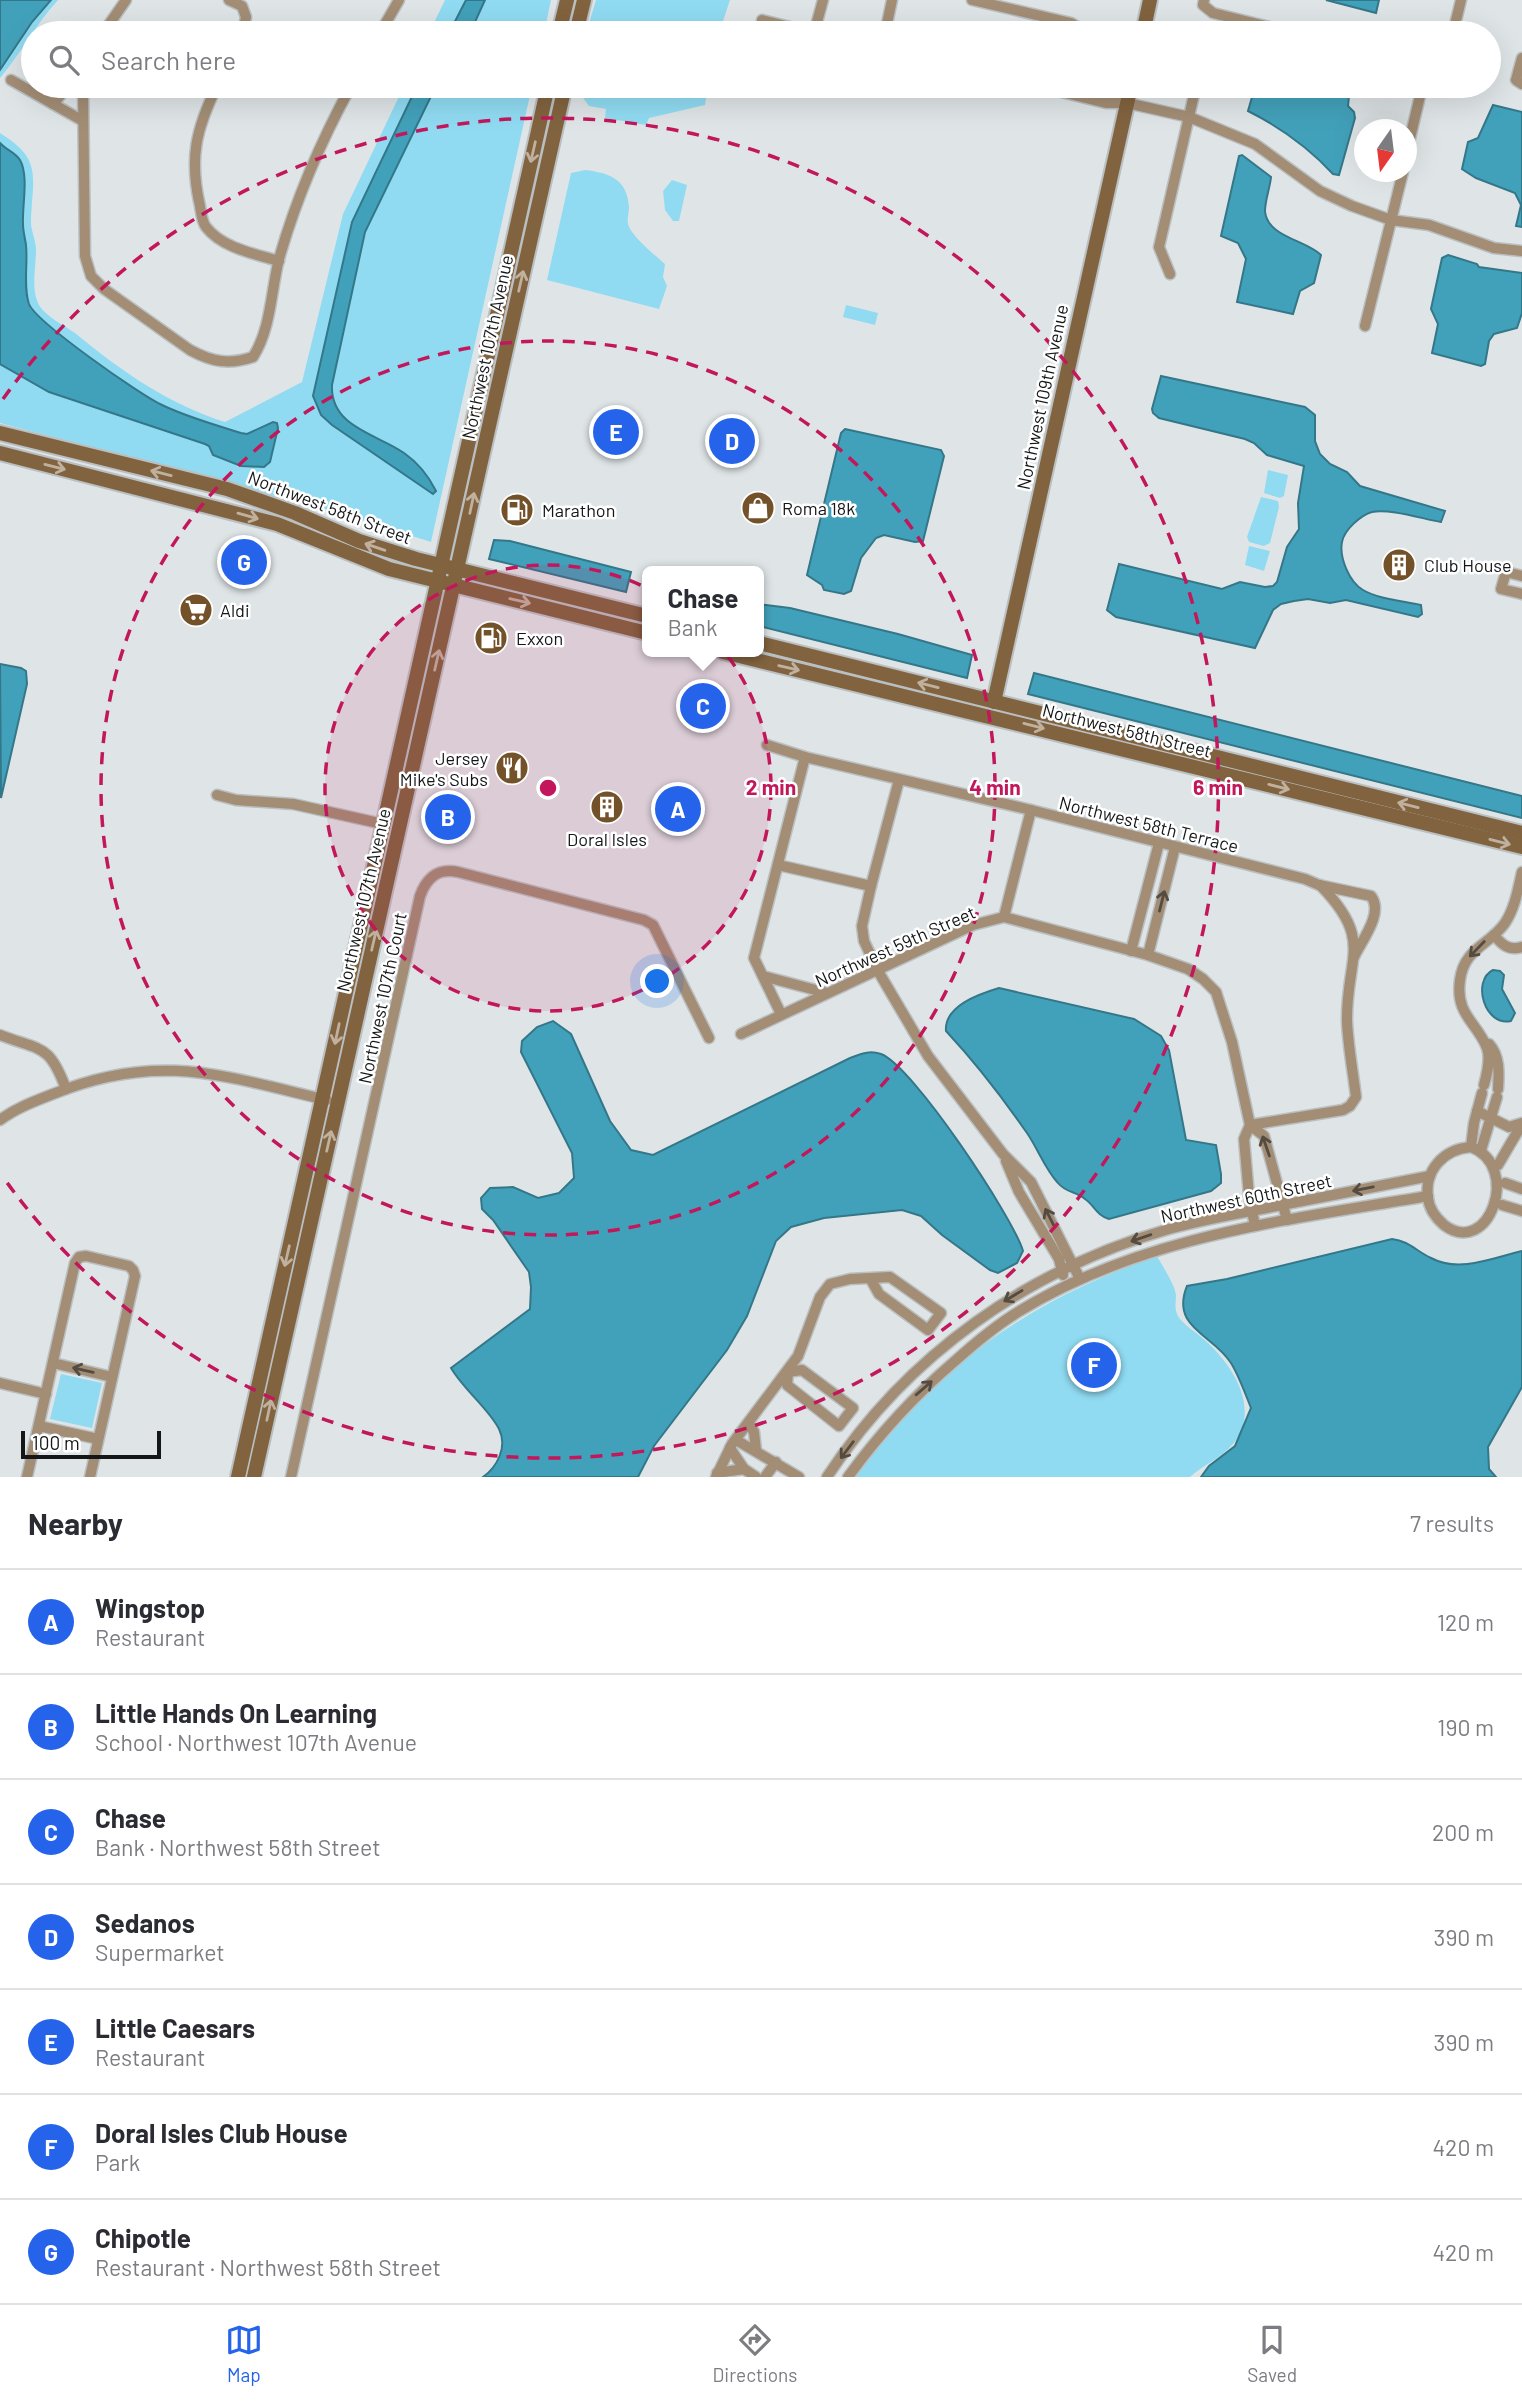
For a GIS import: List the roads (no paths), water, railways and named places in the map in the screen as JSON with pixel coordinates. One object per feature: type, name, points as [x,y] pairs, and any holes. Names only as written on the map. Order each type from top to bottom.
[{"type":"street","points":[[111,21],[126,0]]},
{"type":"street","points":[[229,0],[242,6],[245,21]]},
{"type":"street","points":[[387,21],[399,0]]},
{"type":"street","points":[[562,21],[567,0]]},
{"type":"street","points":[[579,21],[584,0]]},
{"type":"street","points":[[817,21],[822,0]]},
{"type":"street","points":[[888,21],[892,0]]},
{"type":"street","points":[[972,0],[1062,21]]},
{"type":"street","points":[[1146,21],[1150,0]]},
{"type":"street","points":[[1204,0],[1203,5],[1213,13],[1245,21]]},
{"type":"street","points":[[1456,21],[1461,0]]},
{"type":"street","points":[[762,20],[766,21]]},
{"type":"street","points":[[1522,58],[1516,80],[1522,84]]},
{"type":"street","points":[[11,79],[21,85]]},
{"type":"street","points":[[43,98],[83,121]]},
{"type":"street","points":[[53,104],[58,98]]},
{"type":"street","points":[[83,98],[85,256],[91,276],[104,289],[190,350],[226,364],[253,357],[261,345],[279,261],[301,192],[345,98]]},
{"type":"street","points":[[211,98],[195,141],[195,186],[205,226],[233,247],[279,261]]},
{"type":"street","name":"Northwest 107th Avenue","points":[[238,1477],[545,98]]},
{"type":"street","name":"Northwest 107th Avenue","points":[[254,1477],[562,98]]},
{"type":"street","points":[[1095,98],[1106,103],[1127,103],[1189,117],[1255,144],[1320,191],[1391,220],[1429,225],[1494,248],[1522,251]]},
{"type":"street","name":"Northwest 109th Avenue","points":[[993,709],[1128,98]]},
{"type":"street","points":[[1170,274],[1159,247],[1193,98]]},
{"type":"street","points":[[1415,119],[1420,98]]},
{"type":"street","points":[[1366,326],[1400,182]]},
{"type":"street","name":"Northwest 58th Street","points":[[0,433],[227,489],[295,513],[359,541],[441,566],[642,615]]},
{"type":"street","name":"Northwest 58th Street","points":[[0,453],[277,524],[368,562],[437,582],[642,632]]},
{"type":"street","points":[[1522,576],[1506,572],[1501,589],[1522,594]]},
{"type":"street","name":"Northwest 58th Street","points":[[764,644],[993,709],[1522,847]]},
{"type":"street","name":"Northwest 58th Street","points":[[747,657],[993,709],[1522,833]]},
{"type":"street","name":"Northwest 58th Terrace","points":[[767,745],[805,758],[1031,810],[1305,879],[1319,885],[1371,895],[1376,902],[1376,912],[1354,957]]},
{"type":"street","points":[[781,1014],[754,958],[805,758]]},
{"type":"street","points":[[899,780],[862,926],[864,941],[878,971],[928,1056],[1003,1154],[1031,1182],[1080,1279]]},
{"type":"street","points":[[217,795],[236,800],[293,804],[383,824]]},
{"type":"street","points":[[1004,917],[1031,810]]},
{"type":"street","points":[[1131,951],[1159,843]]},
{"type":"street","points":[[1149,955],[1175,847]]},
{"type":"street","points":[[778,865],[871,886]]},
{"type":"street","name":"Northwest 107th Court","points":[[291,1477],[420,896],[433,875],[449,870],[644,920],[653,925],[660,934],[709,1038]]},
{"type":"street","points":[[1476,1149],[1477,1111],[1488,1067],[1488,1049],[1465,1016],[1460,999],[1460,979],[1466,961],[1479,945],[1504,924],[1513,909],[1522,872]]},
{"type":"street","points":[[1250,1125],[1343,1110],[1350,1106],[1356,1097],[1347,1020],[1354,957],[1353,938],[1347,919],[1319,885]]},
{"type":"street","name":"Northwest 59th Street","points":[[741,1034],[973,925],[1004,917],[1149,955],[1188,969],[1203,979],[1216,992],[1233,1042],[1250,1125]]},
{"type":"street","points":[[1494,935],[1508,948],[1522,947]]},
{"type":"street","points":[[763,976],[827,993]]},
{"type":"street","points":[[1476,1149],[1492,1117],[1500,1070],[1493,1048],[1478,1034]]},
{"type":"street","points":[[0,1035],[34,1045],[44,1051],[57,1065],[66,1089]]},
{"type":"street","points":[[0,1119],[12,1111],[92,1080],[155,1069],[216,1075],[338,1102]]},
{"type":"street","points":[[1477,1111],[1509,1127],[1522,1124]]},
{"type":"street","points":[[1498,1165],[1522,1124]]},
{"type":"street","points":[[1250,1125],[1264,1136],[1287,1220]]},
{"type":"street","points":[[1250,1125],[1244,1139],[1255,1226]]},
{"type":"street","points":[[1460,1148],[1476,1149],[1494,1159],[1498,1165],[1505,1183],[1502,1205],[1486,1224],[1475,1230],[1464,1231],[1445,1226],[1435,1216],[1427,1196],[1430,1176],[1448,1153],[1460,1148]]},
{"type":"street","points":[[1003,1154],[1019,1192],[1040,1225],[1062,1270],[1066,1285]]},
{"type":"street","name":"Northwest 60th Street","points":[[827,1477],[878,1411],[924,1363],[984,1315],[1037,1282],[1073,1264],[1168,1229],[1430,1176]]},
{"type":"street","points":[[1505,1183],[1522,1189]]},
{"type":"street","name":"Northwest 60th Street","points":[[848,1477],[898,1413],[958,1358],[1009,1318],[1066,1285],[1168,1247],[1255,1226],[1427,1196]]},
{"type":"street","points":[[1502,1205],[1522,1211]]},
{"type":"street","points":[[27,1477],[75,1263],[79,1257],[86,1256],[129,1266],[135,1276],[90,1477]]},
{"type":"street","points":[[716,1475],[733,1444],[788,1372],[804,1344],[825,1288],[841,1280],[886,1276],[941,1314],[928,1330],[879,1294],[870,1278]]},
{"type":"street","points":[[53,1363],[112,1377]]},
{"type":"street","points":[[803,1370],[853,1408],[839,1426],[787,1385],[788,1372],[803,1370]]},
{"type":"street","points":[[0,1383],[46,1394]]},
{"type":"street","points":[[748,1424],[754,1432],[756,1450]]},
{"type":"street","points":[[39,1426],[98,1438]]},
{"type":"street","points":[[733,1444],[756,1450],[799,1477]]},
{"type":"street","points":[[733,1444],[744,1469],[756,1477]]},
{"type":"street","points":[[765,1477],[776,1462]]},
{"type":"street","points":[[716,1475],[744,1469]]},
{"type":"place","name":"Little Caesars","points":[[616,432]]},
{"type":"place","name":"Sedanos","points":[[732,441]]},
{"type":"place","name":"Roma 18k","points":[[758,508]]},
{"type":"place","name":"Marathon","points":[[517,510]]},
{"type":"place","name":"Chipotle","points":[[244,562]]},
{"type":"place","name":"Club House","points":[[1399,565]]},
{"type":"place","name":"Aldi","points":[[196,610]]},
{"type":"place","name":"Exxon","points":[[491,638]]},
{"type":"place","name":"Chase","points":[[703,706]]},
{"type":"place","name":"Jersey Mike's Subs","points":[[512,768]]},
{"type":"place","name":"Doral Isles","points":[[607,807]]},
{"type":"place","name":"Wingstop","points":[[678,809]]},
{"type":"place","name":"Little Hands On Learning","points":[[448,817]]},
{"type":"place","name":"Doral Isles Club House","points":[[1094,1365]]}]
